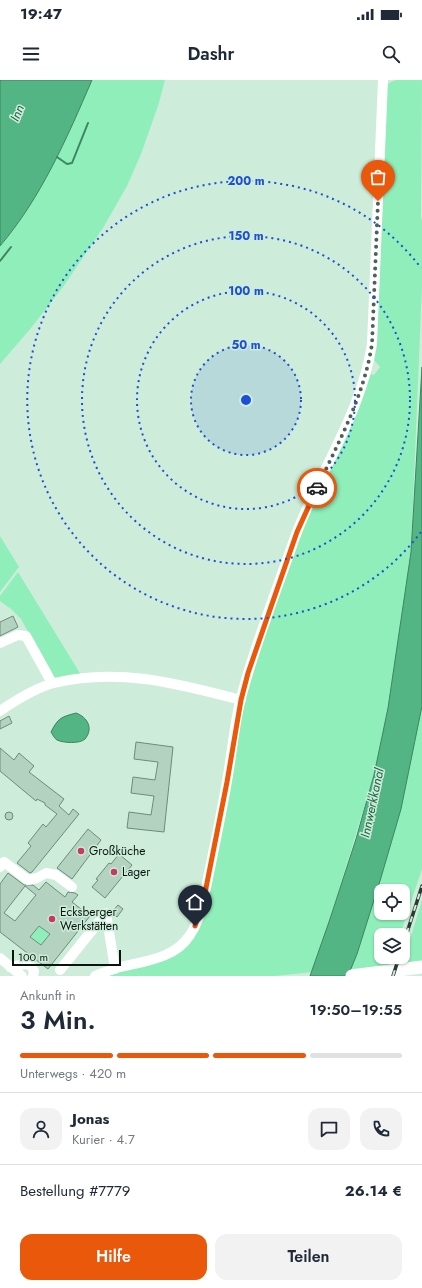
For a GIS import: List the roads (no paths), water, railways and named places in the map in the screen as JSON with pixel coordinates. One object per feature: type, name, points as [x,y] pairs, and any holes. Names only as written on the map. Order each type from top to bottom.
[{"type":"main road","points":[[352,976],[422,967]]},
{"type":"street","points":[[95,976],[165,955],[186,941],[195,926],[203,903],[227,782],[241,700],[248,673],[297,532],[311,498],[348,423],[369,364],[372,344],[383,80]]},
{"type":"street","points":[[0,644],[18,635],[26,636],[42,668],[52,683]]},
{"type":"street","points":[[0,712],[23,696],[52,683],[75,679],[108,677],[148,678],[180,684],[241,700]]},
{"type":"street","points":[[0,867],[4,862],[28,880],[37,878],[46,873],[56,875],[72,887]]},
{"type":"street","points":[[60,970],[106,913],[115,969]]},
{"type":"street","points":[[0,958],[22,976]]},
{"type":"street","points":[[10,967],[25,964],[30,965],[34,971],[33,976]]},
{"type":"water","name":"Inn","points":[[0,80],[92,80],[73,124],[41,188],[15,227],[0,246]]},
{"type":"water","name":"Innwerkkanal","points":[[422,367],[422,706],[401,809],[379,884],[374,884],[374,900],[357,954],[348,976],[310,976],[356,839],[374,775],[388,708],[411,552]]},
{"type":"water","points":[[76,713],[83,717],[88,723],[88,735],[83,741],[79,742],[63,742],[57,740],[51,732],[58,721],[63,717]]},
{"type":"waterway","points":[[57,157],[67,164],[72,163],[88,123]]},
{"type":"waterway","points":[[0,261],[11,247]]},
{"type":"railway","points":[[408,928],[422,886]]},
{"type":"railway","points":[[393,976],[397,964]]},
{"type":"place","name":"Großküche","points":[[81,851]]},
{"type":"place","name":"Lager","points":[[114,872]]},
{"type":"place","name":"Ecksberger Werkstätten","points":[[52,919]]}]
